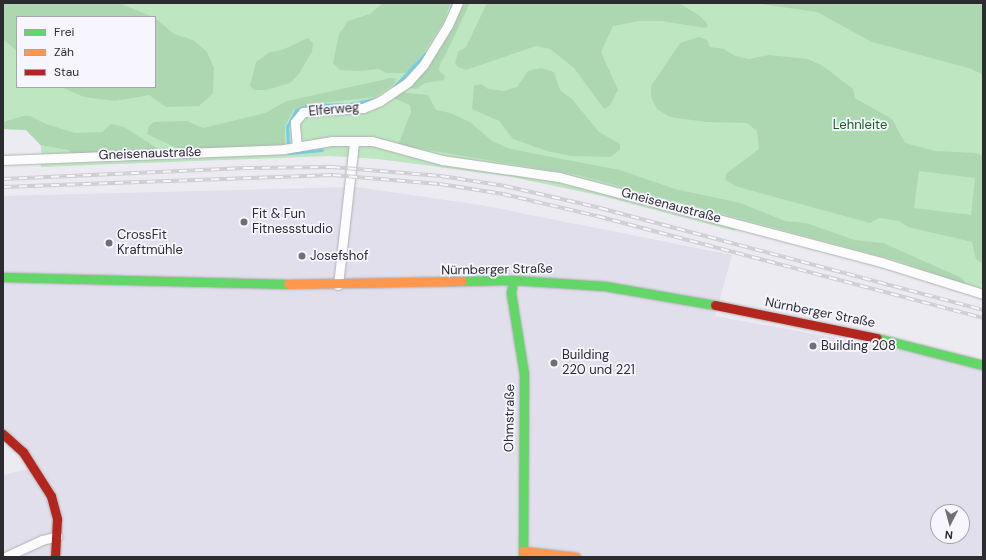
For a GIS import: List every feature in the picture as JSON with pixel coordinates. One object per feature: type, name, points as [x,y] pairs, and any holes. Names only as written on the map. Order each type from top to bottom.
[{"type":"street","name":"Elferweg","points":[[297,147],[295,122],[303,112],[363,108],[380,102],[408,82],[424,64],[448,25],[458,3]]},
{"type":"street","points":[[297,147],[332,141],[354,142],[338,285]]},
{"type":"street","name":"Gneisenaustraße","points":[[354,142],[372,141],[442,160],[559,177],[881,262],[983,294]]},
{"type":"street","name":"Gneisenaustraße","points":[[3,160],[284,149],[297,147]]},
{"type":"street","name":"Nürnberger Straße","points":[[3,277],[338,285],[513,280],[605,286],[726,307],[878,338],[983,364]]},
{"type":"street","name":"Ohmstraße","points":[[513,280],[511,293],[524,374],[523,554]]},
{"type":"street","points":[[3,434],[23,452],[42,478],[51,496],[57,519],[58,536],[55,557]]},
{"type":"street","points":[[5,557],[42,540],[58,536]]},
{"type":"street","points":[[523,554],[576,557]]},
{"type":"shaded area","points":[[356,187],[481,205],[732,255],[715,316],[983,365],[983,557],[3,557],[3,475],[28,469],[3,430],[3,196]]},
{"type":"green space","name":"Lehnleite","points":[[3,3],[983,3],[983,279],[980,292],[841,247],[737,221],[735,231],[602,196],[507,176],[378,159],[330,156],[41,167],[41,146],[26,130],[3,129]]},
{"type":"green space","points":[[3,3],[119,3],[151,16],[16,16],[16,50],[3,39]]},
{"type":"green space","points":[[383,3],[450,3],[444,21],[423,54],[407,73],[386,73],[379,69],[360,71],[340,70],[333,63],[339,34],[348,21],[370,14]]},
{"type":"green space","points":[[462,3],[470,3],[444,58],[441,61],[439,70],[445,76],[444,80],[425,83],[416,89],[409,88],[409,85],[429,64]]},
{"type":"green space","points":[[487,3],[679,3],[700,16],[708,25],[706,28],[661,21],[639,21],[613,26],[601,52],[618,90],[610,105],[604,109],[574,68],[550,49],[536,46],[466,70],[458,67],[455,63],[458,52],[466,47]]},
{"type":"green space","points":[[753,3],[983,3],[983,75],[972,69],[872,42],[817,12]]},
{"type":"green space","points":[[156,19],[174,34],[193,40],[207,52],[214,68],[213,93],[199,106],[166,107],[149,95],[115,101],[84,97],[63,88],[156,88]]},
{"type":"green space","points":[[699,37],[707,40],[710,47],[724,49],[735,56],[749,59],[769,55],[808,59],[823,66],[853,89],[855,98],[892,119],[905,143],[935,151],[976,153],[983,156],[983,264],[976,259],[972,242],[908,227],[899,221],[879,218],[870,223],[738,187],[725,180],[727,173],[759,149],[757,131],[747,123],[706,122],[670,117],[657,109],[651,97],[651,86],[680,43]],"holes":[[[919,171],[975,178],[971,215],[914,208]]]},
{"type":"green space","points":[[308,38],[313,43],[312,52],[298,75],[290,83],[266,90],[254,90],[250,86],[256,62],[270,52],[282,50]]},
{"type":"green space","points":[[541,68],[554,72],[560,90],[572,99],[599,132],[620,144],[620,150],[610,157],[570,156],[547,151],[513,139],[499,121],[472,109],[474,86],[481,84],[488,89],[504,91],[517,87],[528,71]]},
{"type":"green space","points":[[391,78],[397,79],[393,85],[375,97],[320,103],[294,109],[285,126],[285,145],[181,150],[147,134],[149,126],[154,122],[187,121],[203,128],[265,113],[287,101]]},
{"type":"green space","points":[[399,92],[428,95],[436,110],[450,113],[470,122],[492,141],[510,149],[620,170],[675,189],[740,203],[785,221],[806,223],[855,240],[883,243],[962,278],[967,285],[899,261],[578,175],[398,145],[411,112],[410,105],[393,98]]},
{"type":"green space","points":[[23,116],[30,116],[46,124],[75,133],[102,132],[111,124],[124,127],[160,150],[74,154],[68,150],[41,145],[26,130],[3,129],[3,122]]},
{"type":"waterway","points":[[451,8],[453,3]]},
{"type":"waterway","points":[[394,87],[425,54]]},
{"type":"waterway","points":[[288,146],[287,127],[296,110],[311,105],[351,104],[375,99]]},
{"type":"waterway","points":[[289,151],[289,153],[322,150]]},
{"type":"railway","points":[[3,179],[246,168],[332,167],[441,176],[505,186],[600,208],[983,310]]},
{"type":"railway","points":[[3,187],[333,175],[440,184],[503,194],[597,216],[983,318]]},
{"type":"traffic: fast","points":[[3,277],[288,284]]},
{"type":"traffic: fast","points":[[462,281],[513,280],[605,286],[715,305]]},
{"type":"traffic: fast","points":[[513,280],[511,293],[524,374],[523,557]]},
{"type":"traffic: fast","points":[[877,338],[983,365]]},
{"type":"traffic: slow","points":[[288,284],[462,281]]},
{"type":"traffic: slow","points":[[523,551],[576,557]]},
{"type":"traffic: jam","points":[[715,305],[877,338]]},
{"type":"traffic: jam","points":[[3,434],[23,452],[51,496],[57,519],[55,557]]},
{"type":"place","name":"Fit & Fun Fitnessstudio","points":[[244,222]]},
{"type":"place","name":"CrossFit Kraftmühle","points":[[109,243]]},
{"type":"place","name":"Josefshof","points":[[302,256]]},
{"type":"place","name":"Building 208","points":[[813,346]]},
{"type":"place","name":"Building 220 und 221","points":[[554,363]]}]
